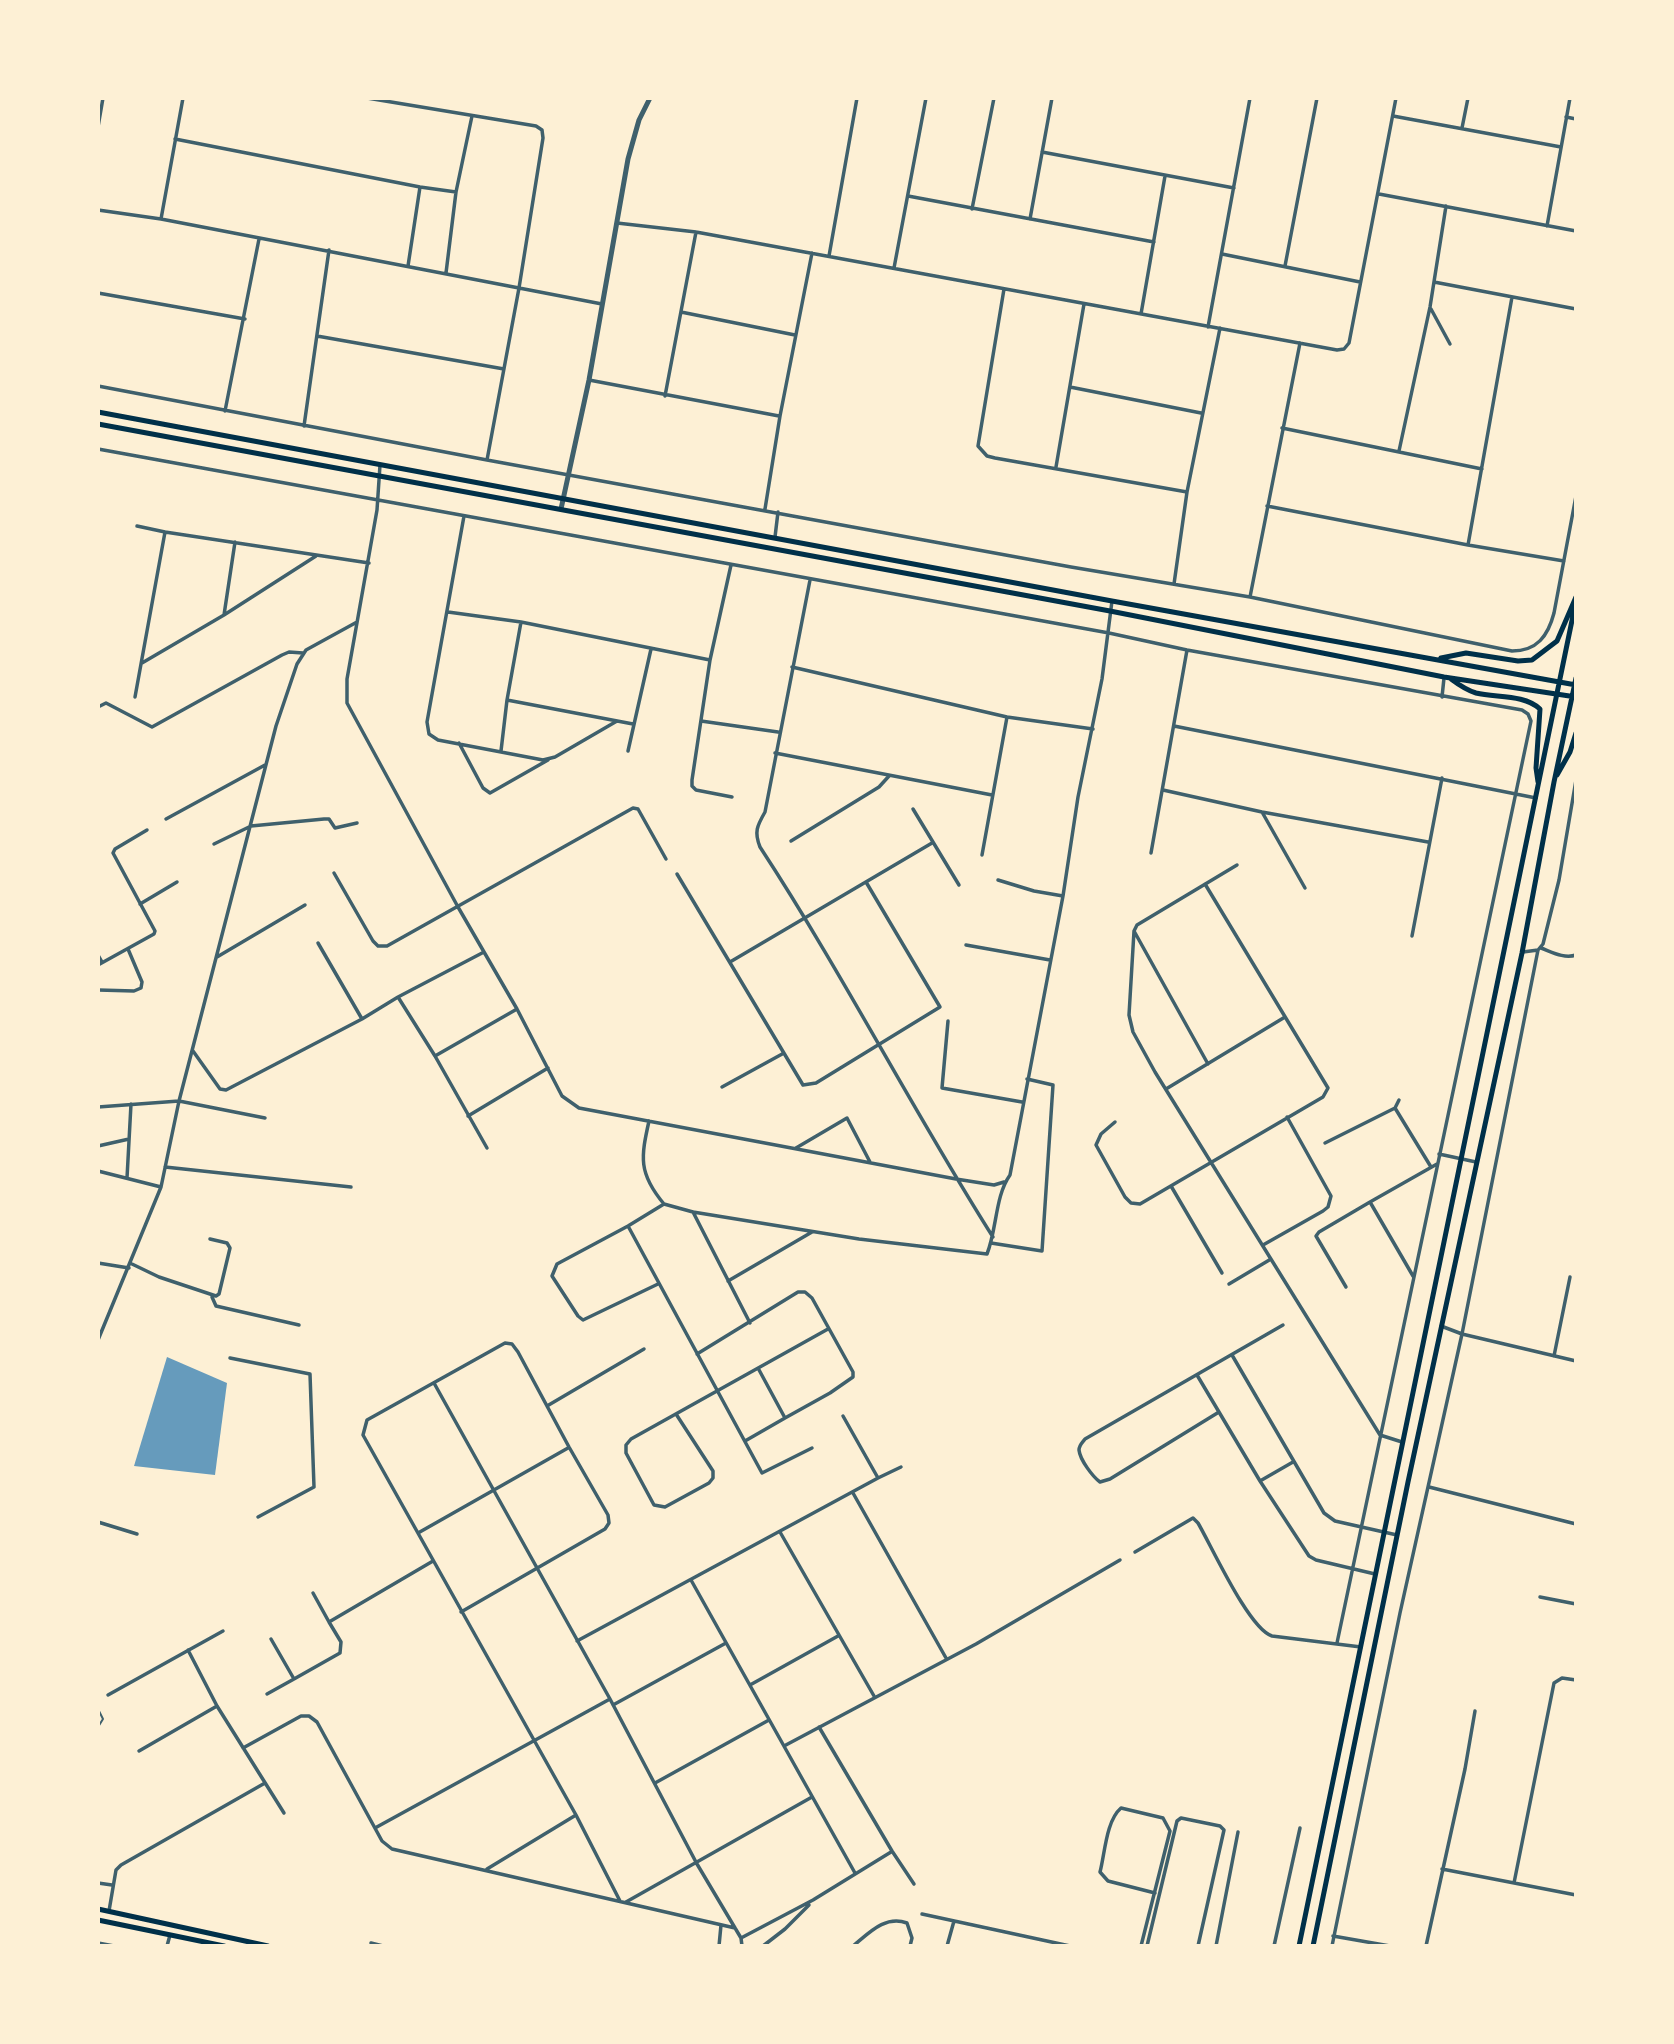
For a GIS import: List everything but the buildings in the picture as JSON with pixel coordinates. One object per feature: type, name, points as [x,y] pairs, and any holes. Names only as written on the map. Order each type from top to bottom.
[{"type":"main road","points":[[98,412],[1112,601],[1560,682],[1576,682],[1522,953],[1397,1535],[1313,1946]]},
{"type":"main road","points":[[98,424],[1110,611],[1446,677],[1574,697]]},
{"type":"main road","points":[[1438,658],[1466,653],[1518,662],[1532,660],[1558,642],[1576,599]]},
{"type":"main road","points":[[1298,1946],[1463,1159],[1576,599]]},
{"type":"main road","points":[[1446,677],[1475,692],[1528,701],[1540,709],[1536,768],[1540,785]]},
{"type":"main road","points":[[1554,782],[1576,733]]},
{"type":"main road","points":[[98,1909],[268,1946]]},
{"type":"main road","points":[[1304,1917],[1319,1920]]},
{"type":"main road","points":[[98,1920],[224,1946]]},
{"type":"street","points":[[98,127],[103,98]]},
{"type":"street","points":[[161,219],[183,98]]},
{"type":"street","points":[[367,98],[536,126],[541,130],[543,138],[519,288],[487,460]]},
{"type":"street","points":[[561,509],[589,380],[628,159],[639,120],[650,98]]},
{"type":"street","points":[[829,256],[857,98]]},
{"type":"street","points":[[894,268],[926,98]]},
{"type":"street","points":[[972,209],[994,98]]},
{"type":"street","points":[[1030,219],[1052,98]]},
{"type":"street","points":[[1208,327],[1250,98]]},
{"type":"street","points":[[1285,266],[1317,98]]},
{"type":"street","points":[[617,222],[696,232],[1300,344],[1344,349],[1349,343],[1396,98]]},
{"type":"street","points":[[1462,128],[1468,98]]},
{"type":"street","points":[[1548,226],[1570,98]]},
{"type":"street","points":[[446,273],[456,192],[472,116]]},
{"type":"street","points":[[1393,116],[1561,147]]},
{"type":"street","points":[[1566,117],[1576,119]]},
{"type":"street","points":[[175,139],[456,192]]},
{"type":"street","points":[[1042,152],[1234,188]]},
{"type":"street","points":[[1141,314],[1165,176]]},
{"type":"street","points":[[408,267],[420,187]]},
{"type":"street","points":[[1378,194],[1576,231]]},
{"type":"street","points":[[908,196],[1154,242]]},
{"type":"street","points":[[1399,451],[1430,307],[1446,206]]},
{"type":"street","points":[[98,210],[330,250],[602,304]]},
{"type":"street","points":[[665,396],[696,232]]},
{"type":"street","points":[[225,411],[259,239]]},
{"type":"street","points":[[304,426],[330,250]]},
{"type":"street","points":[[765,510],[780,416],[812,253]]},
{"type":"street","points":[[1222,254],[1361,282]]},
{"type":"street","points":[[1433,282],[1576,309]]},
{"type":"street","points":[[1004,289],[978,446],[987,456],[1187,492]]},
{"type":"street","points":[[98,293],[245,319]]},
{"type":"street","points":[[1468,545],[1512,297]]},
{"type":"street","points":[[1056,467],[1084,304]]},
{"type":"street","points":[[1430,307],[1450,344]]},
{"type":"street","points":[[681,312],[795,335]]},
{"type":"street","points":[[1174,584],[1201,413],[1220,328]]},
{"type":"street","points":[[317,336],[504,369]]},
{"type":"street","points":[[1250,597],[1300,344]]},
{"type":"street","points":[[589,380],[780,416]]},
{"type":"street","points":[[98,386],[568,475],[1250,597],[1516,651],[1538,644],[1546,635],[1554,613],[1576,496]]},
{"type":"street","points":[[1070,387],[1201,413]]},
{"type":"street","points":[[1282,428],[1482,469]]},
{"type":"street","points":[[98,449],[1109,633],[1187,650],[1522,710],[1528,714],[1531,721],[1337,1643]]},
{"type":"street","points":[[380,464],[369,563],[347,679],[347,703],[517,1009],[562,1096],[579,1108],[994,1185],[1004,1182]]},
{"type":"street","points":[[1268,506],[1564,561]]},
{"type":"street","points":[[775,537],[778,512]]},
{"type":"street","points":[[464,516],[427,728],[432,738],[550,759]]},
{"type":"street","points":[[136,526],[369,563]]},
{"type":"street","points":[[135,697],[165,532]]},
{"type":"street","points":[[224,615],[236,542]]},
{"type":"street","points":[[142,663],[317,556]]},
{"type":"street","points":[[731,565],[710,660],[692,786],[696,790],[732,797]]},
{"type":"street","points":[[810,580],[765,812],[755,828],[756,836],[760,847],[806,917],[956,1178],[993,1237]]},
{"type":"street","points":[[649,1121],[642,1162],[664,1204],[693,1212],[814,1231],[987,1254],[1004,1182],[1010,1175],[1063,896],[1078,797],[1093,729],[1112,601]]},
{"type":"street","points":[[448,612],[521,622],[710,660]]},
{"type":"street","points":[[98,707],[106,703],[152,727],[282,655],[289,652],[303,653],[357,622]]},
{"type":"street","points":[[501,751],[521,622]]},
{"type":"street","points":[[628,751],[651,649]]},
{"type":"street","points":[[1151,853],[1187,650]]},
{"type":"street","points":[[98,1340],[161,1187],[179,1101],[276,726],[303,653]]},
{"type":"street","points":[[792,667],[1007,717],[1093,729]]},
{"type":"street","points":[[1442,697],[1446,677]]},
{"type":"street","points":[[507,700],[633,724]]},
{"type":"street","points":[[982,855],[1007,717]]},
{"type":"street","points":[[459,743],[483,788],[490,793],[617,721]]},
{"type":"street","points":[[701,721],[779,732]]},
{"type":"street","points":[[1174,726],[1537,798]]},
{"type":"street","points":[[775,753],[992,795]]},
{"type":"street","points":[[166,819],[267,764]]},
{"type":"street","points":[[792,841],[878,787],[889,776]]},
{"type":"street","points":[[1412,936],[1442,778]]},
{"type":"street","points":[[1332,1946],[1462,1334],[1539,949],[1559,880],[1576,780]]},
{"type":"street","points":[[1163,790],[1262,812],[1429,842]]},
{"type":"street","points":[[334,873],[373,941],[378,946],[387,946],[633,808],[638,809],[666,859]]},
{"type":"street","points":[[913,809],[959,885]]},
{"type":"street","points":[[1262,812],[1306,888]]},
{"type":"street","points":[[214,844],[251,826],[324,818],[335,828],[357,823]]},
{"type":"street","points":[[98,955],[100,963],[154,934],[155,931],[113,853],[115,849],[147,830]]},
{"type":"street","points":[[730,962],[933,843]]},
{"type":"street","points":[[1237,865],[1143,920],[1134,931],[1130,1025],[1166,1089],[1380,1434],[1404,1443]]},
{"type":"street","points":[[677,874],[803,1084],[810,1085],[940,1007],[866,881]]},
{"type":"street","points":[[998,880],[1063,896]]},
{"type":"street","points":[[140,904],[177,882]]},
{"type":"street","points":[[1115,1122],[1101,1134],[1096,1145],[1125,1197],[1131,1203],[1140,1204],[1323,1097],[1328,1088],[1205,884]]},
{"type":"street","points":[[217,957],[305,905]]},
{"type":"street","points":[[1134,931],[1208,1064]]},
{"type":"street","points":[[1478,935],[1485,936]]},
{"type":"street","points":[[318,943],[362,1019]]},
{"type":"street","points":[[966,945],[1050,960]]},
{"type":"street","points":[[98,990],[134,991],[141,988],[142,982],[128,949]]},
{"type":"street","points":[[1522,953],[1539,949],[1559,955],[1576,954]]},
{"type":"street","points":[[192,1051],[220,1089],[226,1090],[484,952]]},
{"type":"street","points":[[398,997],[487,1148]]},
{"type":"street","points":[[435,1056],[517,1009]]},
{"type":"street","points":[[1166,1089],[1285,1017]]},
{"type":"street","points":[[948,1021],[942,1088],[1022,1103]]},
{"type":"street","points":[[722,1087],[784,1053]]},
{"type":"street","points":[[468,1116],[548,1068]]},
{"type":"street","points":[[991,1243],[1042,1251],[1053,1085],[1027,1079]]},
{"type":"street","points":[[1325,1143],[1395,1108],[1399,1100]]},
{"type":"street","points":[[98,1107],[179,1101],[265,1118]]},
{"type":"street","points":[[127,1178],[131,1104]]},
{"type":"street","points":[[1395,1108],[1431,1167]]},
{"type":"street","points":[[796,1148],[847,1118],[870,1162]]},
{"type":"street","points":[[1263,1245],[1323,1211],[1331,1201],[1331,1196],[1287,1118]]},
{"type":"street","points":[[98,1146],[129,1139]]},
{"type":"street","points":[[1439,1154],[1476,1163]]},
{"type":"street","points":[[1346,1287],[1316,1236],[1437,1164]]},
{"type":"street","points":[[165,1167],[351,1186]]},
{"type":"street","points":[[98,1171],[161,1187]]},
{"type":"street","points":[[1171,1186],[1222,1273]]},
{"type":"street","points":[[1370,1202],[1413,1277]]},
{"type":"street","points":[[658,1284],[583,1320],[552,1276],[557,1264],[664,1204]]},
{"type":"street","points":[[693,1212],[750,1323]]},
{"type":"street","points":[[628,1226],[762,1473],[812,1448]]},
{"type":"street","points":[[729,1281],[814,1231]]},
{"type":"street","points":[[98,1263],[130,1266],[212,1297],[219,1294],[230,1248],[228,1243],[210,1238]]},
{"type":"street","points":[[1229,1284],[1271,1259]]},
{"type":"street","points":[[1554,1356],[1570,1277]]},
{"type":"street","points":[[696,1354],[798,1292],[805,1292],[812,1298],[853,1372],[853,1377],[745,1441]]},
{"type":"street","points":[[212,1297],[216,1306],[299,1325]]},
{"type":"street","points":[[98,1322],[105,1323]]},
{"type":"street","points":[[1219,1412],[1110,1479],[1100,1482],[1095,1479],[1079,1453],[1079,1446],[1085,1439],[1283,1325]]},
{"type":"street","points":[[1441,1326],[1462,1334],[1576,1361]]},
{"type":"street","points":[[676,1414],[713,1471],[713,1478],[665,1507],[659,1507],[654,1505],[626,1453],[626,1445],[631,1439],[828,1329]]},
{"type":"street","points":[[461,1612],[605,1529],[609,1523],[608,1515],[512,1345],[505,1343],[367,1420],[363,1435],[461,1612],[576,1815],[620,1901]]},
{"type":"street","points":[[547,1406],[644,1349]]},
{"type":"street","points":[[1232,1355],[1324,1513],[1335,1521],[1397,1535]]},
{"type":"street","points":[[230,1358],[310,1374],[314,1487],[258,1517]]},
{"type":"street","points":[[758,1368],[785,1418]]},
{"type":"street","points":[[1197,1375],[1260,1481],[1309,1556],[1376,1574]]},
{"type":"street","points":[[434,1383],[610,1699],[697,1864],[741,1938],[742,1946]]},
{"type":"street","points":[[844,1416],[878,1478]]},
{"type":"street","points":[[418,1533],[569,1447]]},
{"type":"street","points":[[1260,1481],[1293,1462]]},
{"type":"street","points":[[577,1642],[901,1467]]},
{"type":"street","points":[[1428,1487],[1576,1524]]},
{"type":"street","points":[[853,1493],[946,1658]]},
{"type":"street","points":[[1135,1552],[1193,1518],[1261,1631],[1272,1636],[1361,1647]]},
{"type":"street","points":[[98,1522],[137,1534]]},
{"type":"street","points":[[779,1532],[874,1696]]},
{"type":"street","points":[[783,1746],[976,1644],[1120,1560]]},
{"type":"street","points":[[329,1622],[433,1561]]},
{"type":"street","points":[[691,1580],[855,1873]]},
{"type":"street","points":[[267,1693],[340,1653],[341,1642],[313,1594]]},
{"type":"street","points":[[1540,1597],[1576,1604]]},
{"type":"street","points":[[108,1695],[223,1631]]},
{"type":"street","points":[[750,1685],[838,1636]]},
{"type":"street","points":[[271,1639],[294,1679]]},
{"type":"street","points":[[613,1705],[726,1643]]},
{"type":"street","points":[[188,1650],[218,1706],[284,1813]]},
{"type":"street","points":[[1514,1883],[1554,1683],[1562,1678],[1576,1679]]},
{"type":"street","points":[[376,1828],[610,1699]]},
{"type":"street","points":[[139,1751],[218,1706]]},
{"type":"street","points":[[1426,1946],[1475,1711]]},
{"type":"street","points":[[243,1748],[301,1716],[309,1716],[317,1722],[382,1840],[392,1849],[735,1928]]},
{"type":"street","points":[[655,1783],[769,1720]]},
{"type":"street","points":[[819,1727],[914,1884]]},
{"type":"street","points":[[109,1911],[112,1885],[116,1870],[121,1865],[265,1783]]},
{"type":"street","points":[[626,1902],[812,1797]]},
{"type":"street","points":[[1141,1946],[1155,1893],[1170,1831],[1163,1818],[1121,1808],[1112,1822],[1100,1872],[1108,1881],[1155,1893]]},
{"type":"street","points":[[487,1869],[576,1815]]},
{"type":"street","points":[[1148,1946],[1177,1821],[1181,1818],[1220,1826],[1224,1830],[1198,1946]]},
{"type":"street","points":[[1274,1946],[1300,1828]]},
{"type":"street","points":[[1216,1946],[1238,1832]]},
{"type":"street","points":[[741,1938],[813,1900],[892,1851]]},
{"type":"street","points":[[1442,1870],[1576,1895]]},
{"type":"street","points":[[98,1883],[112,1885]]},
{"type":"street","points":[[763,1946],[785,1929],[813,1900]]},
{"type":"street","points":[[922,1914],[1070,1946]]},
{"type":"street","points":[[853,1946],[879,1925],[898,1920],[907,1923],[912,1938],[909,1946]]},
{"type":"street","points":[[947,1946],[954,1921]]},
{"type":"street","points":[[719,1946],[721,1925]]},
{"type":"street","points":[[167,1946],[170,1935]]},
{"type":"street","points":[[1333,1936],[1390,1946]]},
{"type":"street","points":[[98,1942],[114,1946]]},
{"type":"street","points":[[371,1943],[383,1946]]},
{"type":"lane","points":[[98,1709],[103,1718],[98,1727]]},
{"type":"water","points":[[167,1357],[227,1383],[215,1475],[134,1466]]}]
